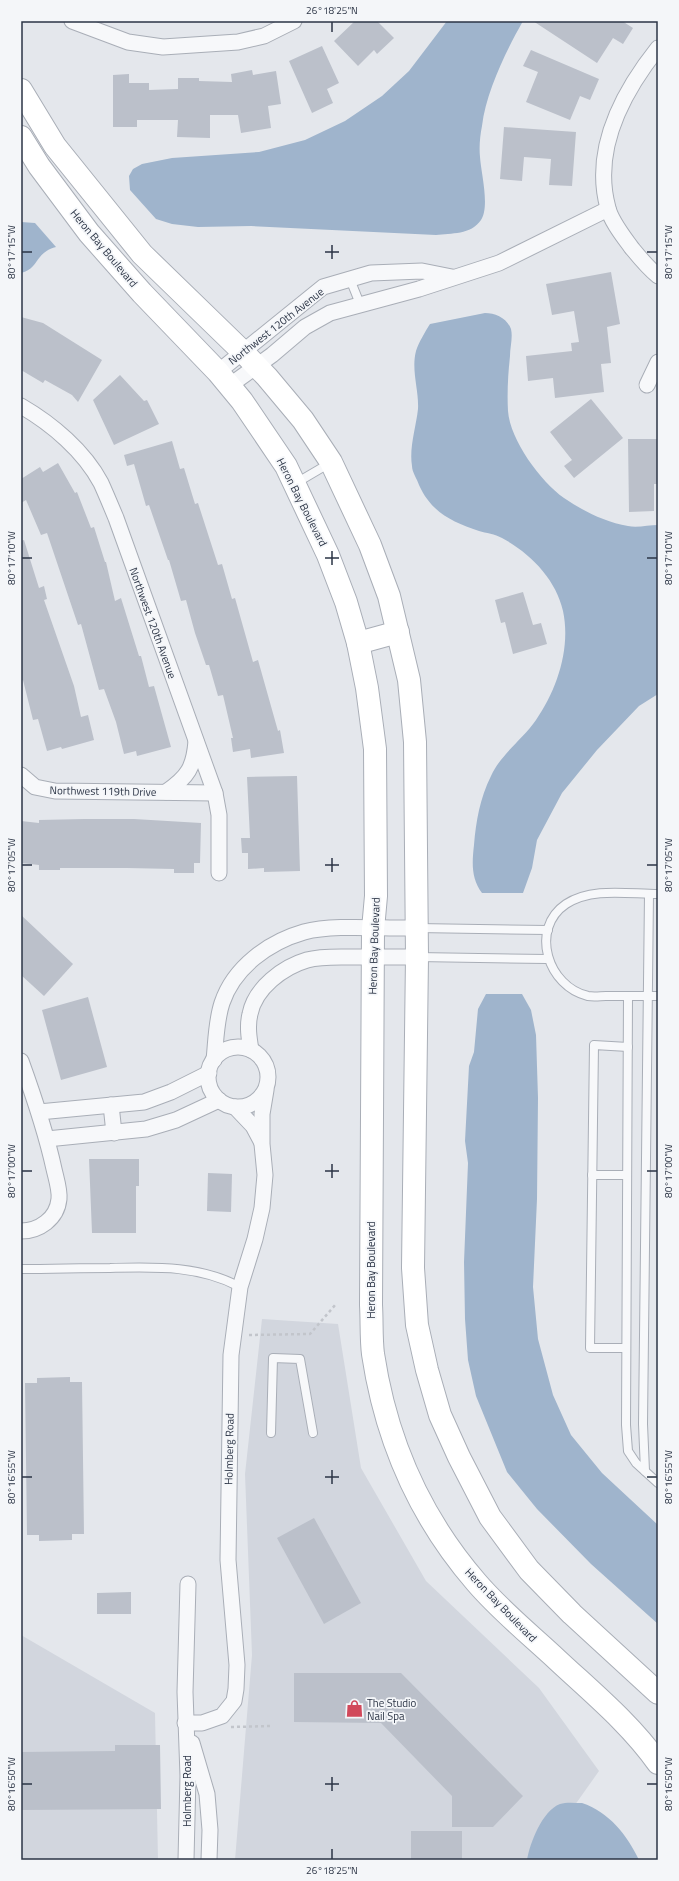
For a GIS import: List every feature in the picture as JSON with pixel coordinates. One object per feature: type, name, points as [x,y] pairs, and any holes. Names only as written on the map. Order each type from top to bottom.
[{"type":"street","points":[[72,21],[128,42],[163,47],[238,42],[264,36],[294,21]]},
{"type":"street","points":[[658,48],[625,95],[612,123],[606,150],[604,179],[608,209],[624,237],[646,267],[658,276]]},
{"type":"street","points":[[21,90],[55,146],[142,254],[250,358],[303,420],[331,462],[370,545],[389,596],[409,680],[415,742],[416,957],[413,1268],[417,1325],[427,1370],[440,1415],[459,1457],[490,1517],[529,1570],[572,1614],[658,1693]]},
{"type":"street","name":"Heron Bay Boulevard","points":[[21,137],[39,166],[89,233],[142,293],[223,379],[271,443],[286,466],[328,555],[346,602],[358,643],[367,688],[375,749],[376,896],[373,929],[371,1313],[373,1352],[382,1402],[396,1447],[416,1495],[448,1546],[477,1583],[620,1720],[658,1763]]},
{"type":"street","name":"Northwest 120th Avenue","points":[[250,358],[272,355],[305,327],[330,313],[454,278],[500,263],[608,209]]},
{"type":"street","name":"Northwest 120th Avenue","points":[[223,379],[250,358],[323,287],[371,273],[422,271],[454,278]]},
{"type":"street","points":[[646,385],[658,362]]},
{"type":"street","name":"Northwest 120th Avenue","points":[[21,406],[36,415],[62,435],[84,458],[100,482],[116,518],[215,793],[219,815],[219,873]]},
{"type":"street","points":[[358,643],[398,632]]},
{"type":"street","name":"Northwest 119th Drive","points":[[166,792],[179,783],[189,772],[195,758],[196,740]]},
{"type":"street","name":"Northwest 119th Drive","points":[[21,775],[34,787],[55,791],[215,793]]},
{"type":"street","points":[[39,1112],[144,1102],[171,1092],[211,1067],[227,1050],[235,1047],[251,1050],[259,1055],[265,1063],[268,1072],[266,1090],[253,1104],[235,1107],[219,1100],[212,1092],[209,1083],[211,1067],[222,1002],[234,980],[244,966],[257,955],[283,940],[305,932],[335,929],[416,928]]},
{"type":"street","points":[[251,1050],[248,1036],[250,1013],[258,994],[270,981],[288,968],[308,959],[335,957],[416,957]]},
{"type":"street","points":[[21,1061],[48,1138],[59,1199],[56,1212],[48,1223],[32,1231],[21,1231]]},
{"type":"street","name":"Holmberg Road","points":[[185,1723],[202,1723],[222,1716],[234,1701],[236,1690],[237,1665],[228,1560],[231,1355],[240,1287],[262,1208],[265,1175],[262,1144],[262,1114],[266,1090]]},
{"type":"street","points":[[48,1138],[114,1133],[154,1127],[176,1120],[219,1100]]},
{"type":"street","points":[[111,1105],[114,1133]]},
{"type":"street","name":"Holmberg Road","points":[[235,1107],[253,1126],[262,1144]]},
{"type":"street","points":[[185,1723],[188,1584]]},
{"type":"street","name":"Holmberg Road","points":[[185,1723],[188,1776],[186,1860]]},
{"type":"street","name":"Holmberg Road","points":[[185,1723],[207,1794],[210,1830],[209,1860]]},
{"type":"lane","points":[[350,279],[360,304]]},
{"type":"lane","points":[[294,484],[331,462]]},
{"type":"lane","points":[[658,894],[597,893],[587,895],[566,904],[554,916],[548,930],[546,945],[547,959],[557,976],[570,987],[588,996],[658,996]]},
{"type":"lane","points":[[645,1471],[643,1418],[649,894]]},
{"type":"lane","points":[[416,928],[548,930]]},
{"type":"lane","points":[[416,957],[547,959]]},
{"type":"lane","points":[[628,996],[626,1425],[628,1452],[636,1463],[658,1483]]},
{"type":"lane","points":[[626,1348],[590,1348],[594,1045],[628,1047]]},
{"type":"lane","points":[[592,1175],[627,1175]]},
{"type":"lane","points":[[21,1269],[160,1267],[193,1270],[226,1280],[240,1287]]},
{"type":"lane","points":[[271,1433],[273,1358],[300,1359],[312,1433]]},
{"type":"path","points":[[249,1335],[310,1334],[336,1304]]},
{"type":"path","points":[[230,1727],[272,1726]]},
{"type":"shaded area","points":[[262,1319],[338,1324],[361,1468],[426,1581],[539,1688],[599,1771],[536,1860],[235,1860],[252,1655],[245,1474]]},
{"type":"shaded area","points":[[21,1635],[155,1713],[158,1860],[21,1860]]},
{"type":"water","points":[[447,21],[523,21],[510,45],[492,86],[484,113],[480,149],[485,206],[484,214],[481,220],[472,228],[466,231],[436,235],[251,226],[198,227],[172,224],[156,219],[130,190],[129,176],[133,169],[142,164],[172,158],[259,152],[305,140],[345,121],[382,96],[409,71]]},
{"type":"water","points":[[21,222],[35,223],[56,247],[44,253],[31,268],[21,273]]},
{"type":"water","points":[[485,313],[493,314],[504,319],[512,332],[508,411],[514,435],[537,471],[555,491],[564,498],[594,515],[611,522],[632,527],[658,525],[658,694],[639,706],[597,750],[562,793],[537,840],[532,868],[523,893],[482,893],[476,882],[473,870],[476,827],[484,793],[495,768],[536,720],[544,708],[556,682],[564,654],[565,639],[565,625],[560,599],[548,578],[532,559],[522,551],[499,537],[451,520],[436,509],[419,485],[413,471],[411,459],[418,409],[414,365],[416,351],[420,341],[430,324]]},
{"type":"water","points":[[486,994],[522,994],[531,1010],[536,1035],[538,1098],[537,1199],[533,1287],[538,1339],[553,1395],[571,1435],[602,1473],[658,1525],[658,1624],[591,1564],[537,1509],[507,1472],[476,1396],[468,1360],[465,1319],[464,1262],[468,1163],[465,1141],[469,1066],[474,1052],[478,1009]]},
{"type":"water","points":[[582,1803],[601,1812],[609,1818],[623,1833],[639,1860],[527,1860],[538,1828],[548,1813],[560,1804]]},
{"type":"building","points":[[355,21],[377,21],[394,38],[377,54],[374,50],[358,66],[334,41]]},
{"type":"building","points":[[533,21],[622,21],[633,28],[623,44],[613,38],[597,63]]},
{"type":"building","points":[[322,46],[339,83],[327,89],[333,103],[312,113],[289,61]]},
{"type":"building","points":[[531,50],[599,79],[590,100],[580,96],[570,120],[526,102],[538,72],[523,66]]},
{"type":"building","points":[[252,70],[253,75],[276,71],[281,104],[268,106],[271,128],[241,133],[238,115],[210,115],[210,138],[177,137],[178,120],[137,120],[137,127],[113,127],[113,75],[129,74],[129,83],[149,83],[149,90],[178,89],[178,78],[199,78],[199,81],[232,82],[231,74]]},
{"type":"building","points":[[504,127],[576,132],[572,186],[549,185],[551,159],[524,157],[522,181],[500,179]]},
{"type":"building","points":[[611,272],[620,324],[607,327],[611,363],[601,364],[604,392],[555,398],[553,378],[528,381],[526,356],[572,351],[571,343],[579,342],[574,311],[552,315],[546,284]]},
{"type":"building","points":[[21,317],[43,323],[102,360],[78,402],[72,395],[45,380],[43,383],[21,370]]},
{"type":"building","points":[[120,375],[144,401],[147,400],[159,424],[114,445],[93,400]]},
{"type":"building","points":[[591,399],[623,438],[574,478],[564,466],[572,460],[550,432]]},
{"type":"building","points":[[628,439],[658,439],[658,484],[654,484],[654,511],[629,512]]},
{"type":"building","points":[[172,441],[180,469],[184,468],[195,504],[198,503],[218,565],[222,564],[232,599],[235,598],[253,662],[258,660],[278,731],[280,730],[284,753],[251,758],[250,749],[233,752],[231,738],[233,738],[223,695],[218,696],[209,665],[206,665],[195,633],[186,600],[181,601],[169,560],[149,505],[146,506],[134,464],[127,466],[124,455]]},
{"type":"building","points":[[58,463],[75,493],[77,492],[91,528],[94,527],[106,562],[115,601],[121,598],[139,656],[141,656],[149,687],[154,686],[171,747],[137,756],[136,751],[124,754],[116,722],[104,689],[99,690],[81,624],[78,625],[47,533],[41,535],[26,500],[21,503],[21,479],[40,467],[43,472]]},
{"type":"building","points":[[24,540],[39,588],[44,586],[47,599],[44,600],[74,686],[81,717],[88,715],[94,740],[62,749],[61,747],[47,751],[38,719],[33,720],[23,680],[21,681],[21,541]]},
{"type":"building","points":[[523,592],[533,625],[541,623],[547,644],[513,654],[505,622],[501,623],[495,600]]},
{"type":"building","points":[[297,776],[300,871],[264,872],[264,868],[248,869],[248,853],[242,853],[241,838],[250,838],[247,777]]},
{"type":"building","points":[[134,819],[201,823],[200,863],[194,863],[194,873],[174,873],[174,869],[60,868],[60,870],[39,870],[39,865],[21,863],[21,821],[39,823],[39,820]]},
{"type":"building","points":[[21,915],[73,964],[44,996],[21,975]]},
{"type":"building","points":[[88,997],[107,1067],[61,1080],[42,1010]]},
{"type":"building","points":[[89,1159],[139,1159],[139,1186],[136,1186],[136,1233],[92,1233]]},
{"type":"building","points":[[208,1173],[232,1174],[231,1212],[207,1211]]},
{"type":"building","points":[[70,1377],[70,1382],[82,1382],[84,1534],[72,1534],[72,1540],[39,1541],[39,1535],[27,1535],[25,1383],[37,1383],[37,1378]]},
{"type":"building","points":[[314,1518],[361,1603],[324,1624],[277,1538]]},
{"type":"building","points":[[131,1592],[131,1614],[97,1614],[97,1593]]},
{"type":"building","points":[[294,1673],[401,1673],[523,1796],[493,1827],[452,1827],[452,1796],[381,1723],[294,1722]]},
{"type":"building","points":[[115,1745],[160,1745],[161,1809],[21,1810],[21,1752],[115,1751]]},
{"type":"building","points":[[411,1831],[462,1831],[462,1860],[411,1860]]},
{"type":"place","name":"The Studio Nail Spa","points":[[354,1709]]}]
